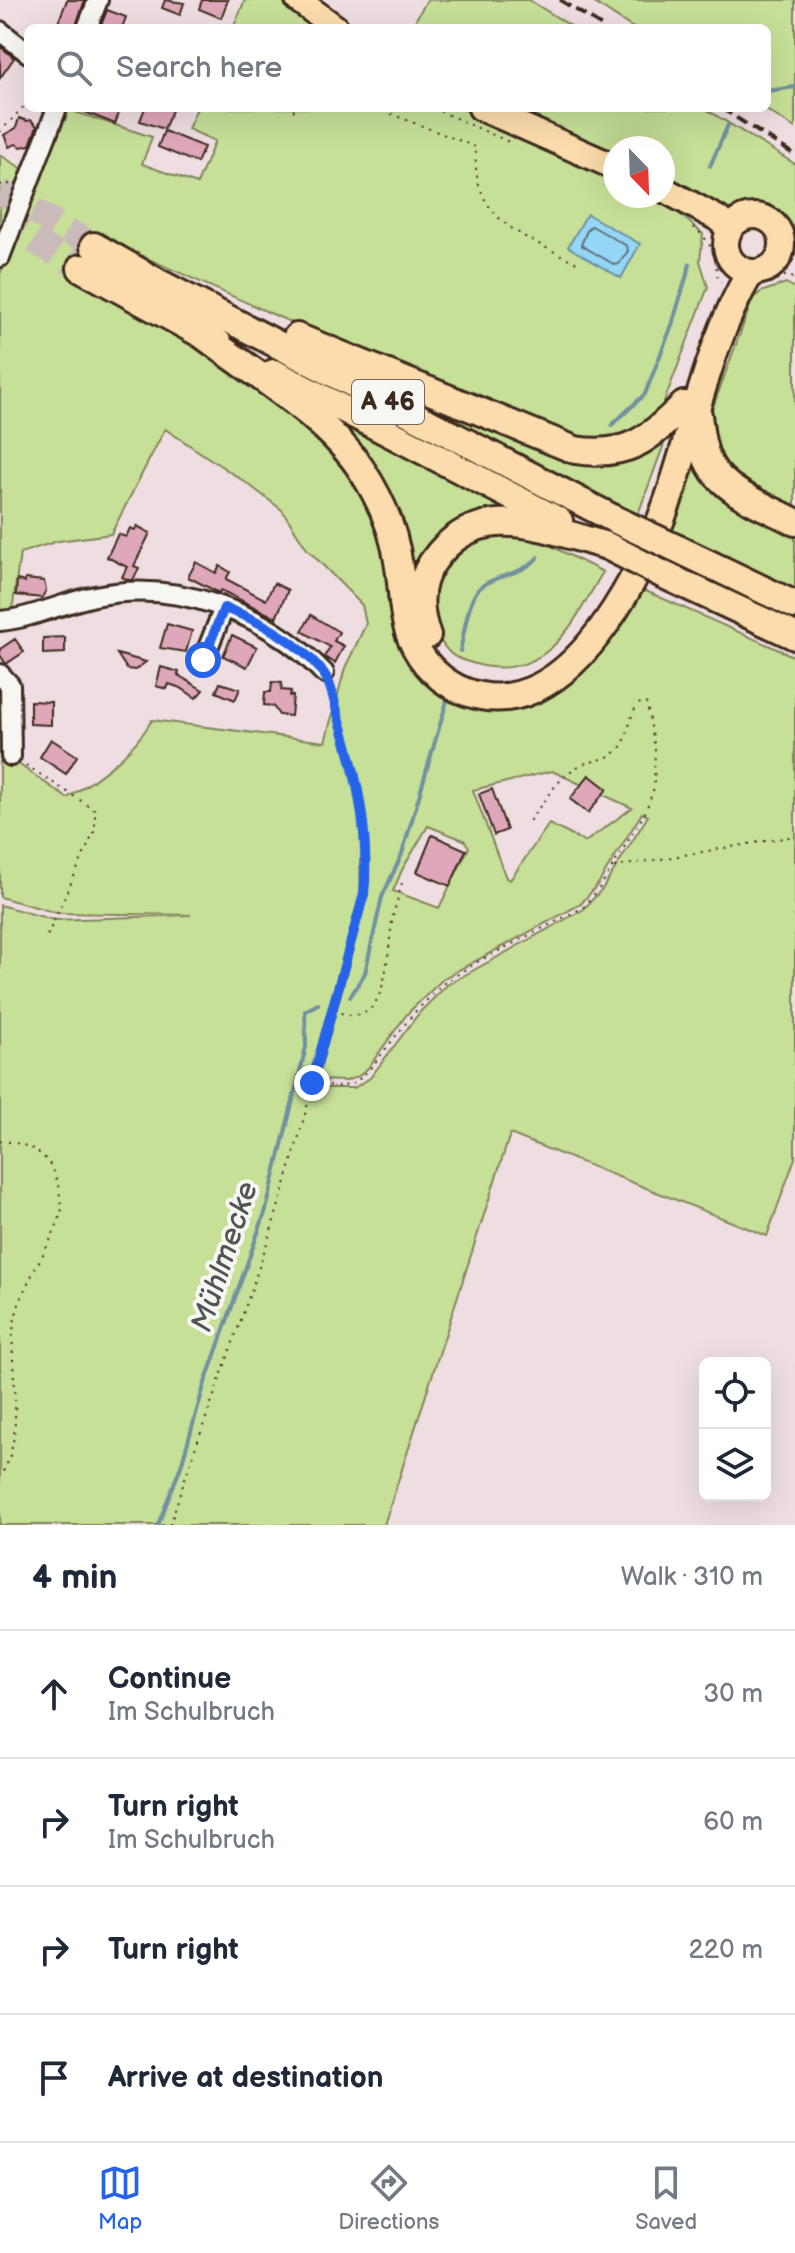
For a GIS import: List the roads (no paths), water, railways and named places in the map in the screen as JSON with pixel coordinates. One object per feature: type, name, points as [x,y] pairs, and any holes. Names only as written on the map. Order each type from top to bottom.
[{"type":"highway","name":"A 46","points":[[795,605],[616,520],[159,283],[87,257],[203,335],[664,575],[795,636]]},
{"type":"highway","points":[[607,546],[535,524],[496,522],[464,532],[438,554],[422,585],[422,618],[432,645],[457,671],[479,680],[501,683],[529,676],[561,654],[597,609],[631,549],[690,407],[736,274]]},
{"type":"highway","points":[[159,283],[575,450],[607,452],[639,444],[690,407]]},
{"type":"highway","points":[[203,335],[313,416],[349,452],[371,485],[386,517],[400,568],[404,614],[418,652],[446,682],[486,697],[518,695],[549,683],[565,672],[599,631],[640,566],[655,535],[671,495],[690,407]]},
{"type":"highway","points":[[690,407],[706,455],[717,475],[743,494],[795,522]]},
{"type":"main road","points":[[298,0],[331,24]]},
{"type":"main road","points":[[490,112],[603,162]]},
{"type":"main road","points":[[675,195],[717,218],[730,229]]},
{"type":"main road","points":[[758,216],[770,220],[778,229],[788,256],[768,269],[736,274],[726,247],[726,238],[734,223],[758,216]]},
{"type":"street","points":[[89,24],[98,0]]},
{"type":"street","points":[[0,31],[24,50]]},
{"type":"street","points":[[0,257],[55,112]]},
{"type":"street","points":[[0,621],[22,619],[98,595],[133,593],[185,596],[224,608],[267,627],[305,653],[324,673]]},
{"type":"street","points":[[203,660],[224,608]]},
{"type":"street","points":[[0,674],[10,685],[11,756]]},
{"type":"water","points":[[587,214],[640,244],[621,278],[568,247]]},
{"type":"waterway","points":[[771,90],[795,87]]},
{"type":"waterway","name":"Mühlmecke","points":[[710,166],[728,125]]},
{"type":"waterway","name":"Mühlmecke","points":[[612,425],[645,394],[672,325],[690,264]]},
{"type":"waterway","name":"Mühlmecke","points":[[460,651],[470,606],[477,591],[489,582],[526,567],[538,557]]},
{"type":"waterway","name":"Mühlmecke","points":[[350,997],[365,973],[382,897],[402,854],[449,694]]},
{"type":"waterway","name":"Mühlmecke","points":[[158,1525],[181,1466],[204,1386],[266,1210],[306,1047],[305,1011],[318,1004]]},
{"type":"tunnel","points":[[0,191],[94,246]]},
{"type":"tunnel","points":[[0,221],[81,268]]},
{"type":"railway","points":[[560,0],[599,24]]},
{"type":"railway","points":[[727,112],[795,155]]}]
